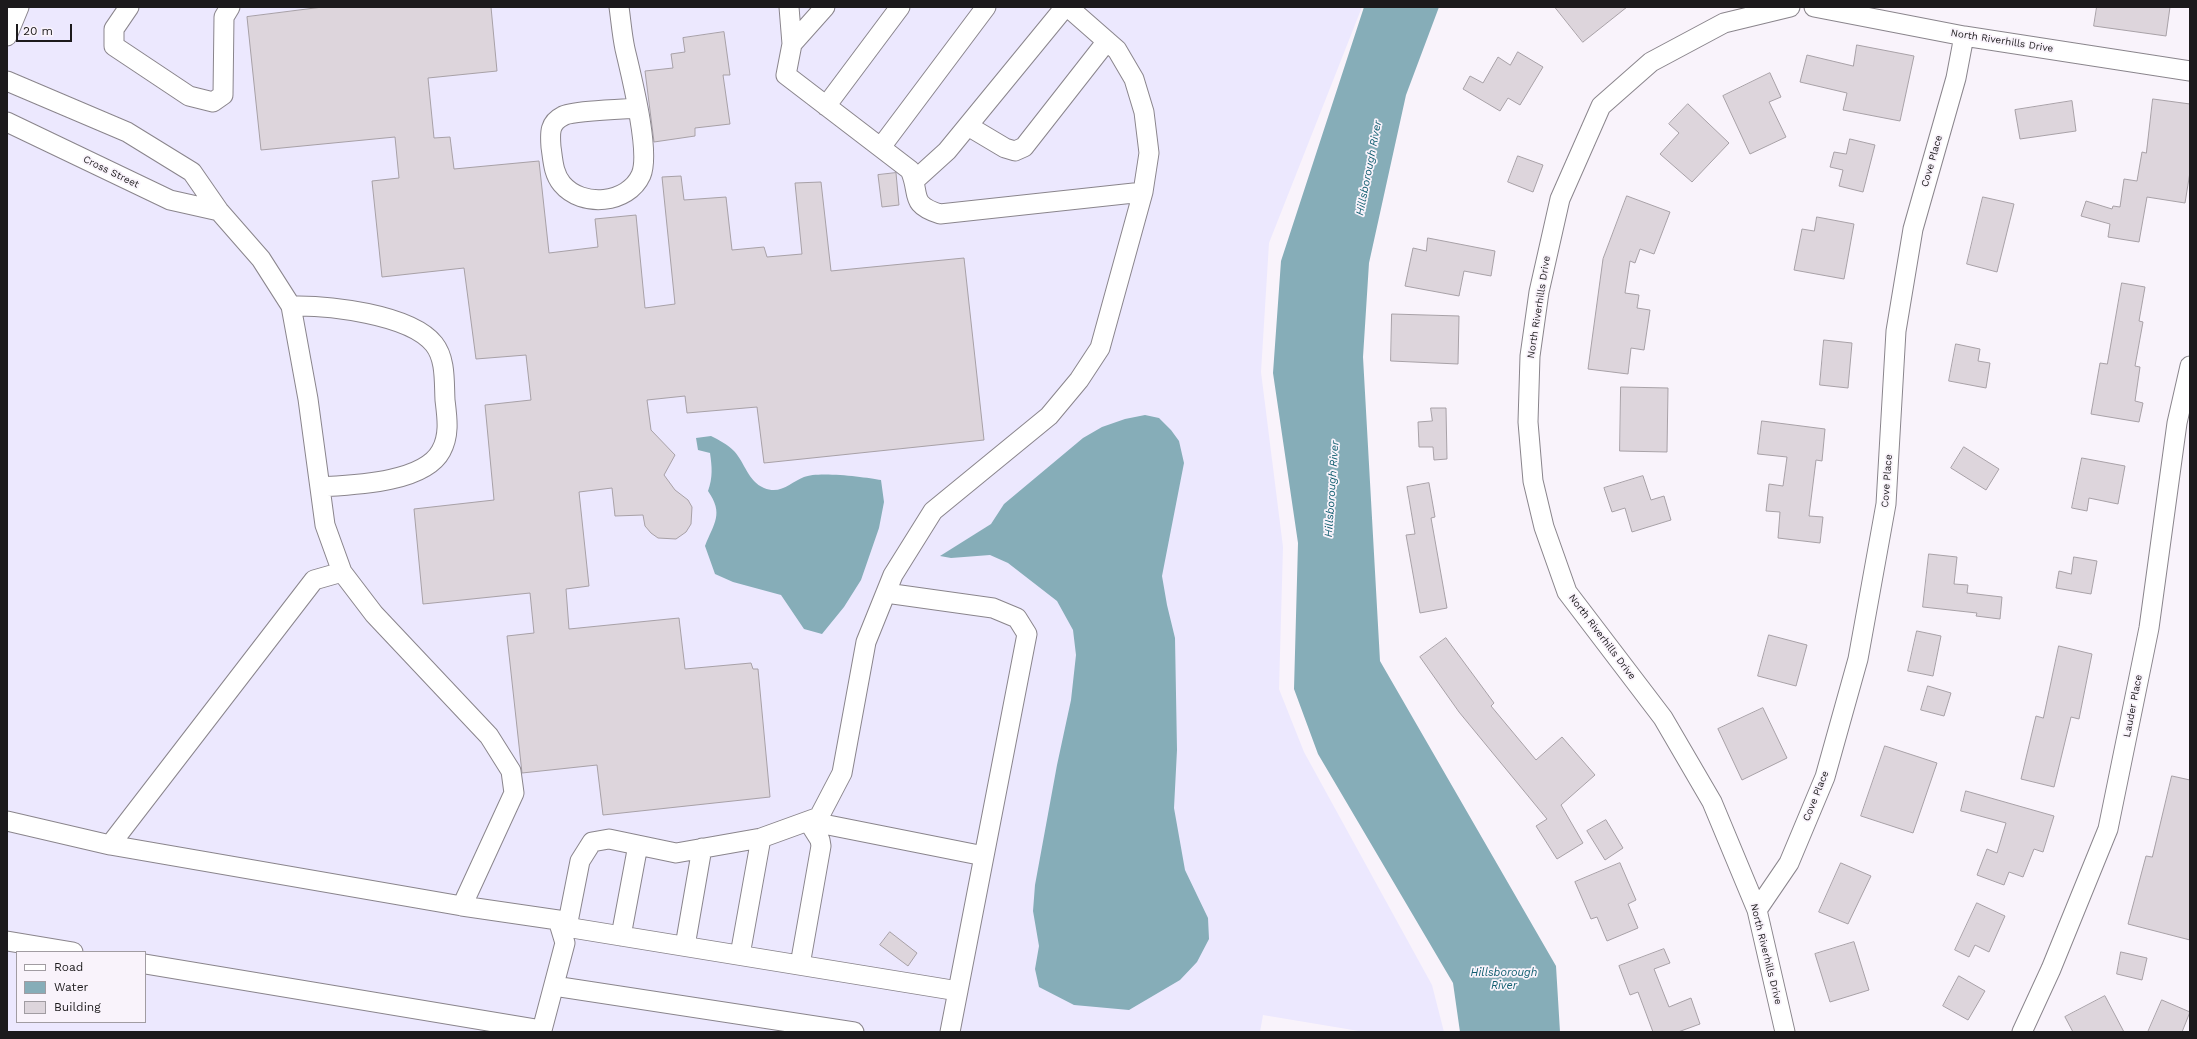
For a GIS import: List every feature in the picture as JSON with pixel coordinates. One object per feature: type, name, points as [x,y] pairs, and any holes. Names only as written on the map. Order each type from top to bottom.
[{"type":"street","points":[[7,36],[18,7]]},
{"type":"street","points":[[129,7],[114,29],[114,46],[189,96],[213,102],[223,95],[224,17],[230,7]]},
{"type":"street","points":[[619,7],[625,47],[638,108],[643,144],[642,174],[634,185],[619,197],[595,200],[578,196],[562,184],[554,171],[550,132],[553,123],[564,115],[638,108]]},
{"type":"street","points":[[789,7],[792,44],[786,75],[910,170],[915,180],[915,194],[920,204],[928,210],[940,214],[1143,192]]},
{"type":"street","points":[[792,44],[825,7]]},
{"type":"street","points":[[826,106],[900,7]]},
{"type":"street","points":[[880,147],[986,7]]},
{"type":"street","points":[[915,180],[947,151],[1065,7]]},
{"type":"street","points":[[146,964],[542,1031],[565,943],[563,926],[580,861],[592,842],[609,840],[676,853],[761,838],[819,817],[842,773],[866,642],[893,575],[933,511],[1048,416],[1079,380],[1100,348],[1143,192],[1149,153],[1144,112],[1134,79],[1117,50],[1068,7]]},
{"type":"street","name":"North Riverhills Drive","points":[[1785,1032],[1757,910],[1712,802],[1667,724],[1567,592],[1544,527],[1532,481],[1528,422],[1530,356],[1540,292],[1560,199],[1601,106],[1651,62],[1724,23],[1790,7]]},
{"type":"street","name":"North Riverhills Drive","points":[[1814,7],[1964,36],[2190,71]]},
{"type":"street","name":"Cove Place","points":[[1757,910],[1789,863],[1825,777],[1858,659],[1886,504],[1896,331],[1913,229],[1956,78],[1964,36]]},
{"type":"street","points":[[968,126],[1006,148],[1015,151],[1024,147],[1107,41]]},
{"type":"street","points":[[7,81],[127,132],[192,172],[219,211],[260,259],[291,306],[308,398],[325,525],[342,572],[374,614],[489,736],[511,772],[514,793],[462,906]]},
{"type":"street","name":"Cross Street","points":[[7,122],[170,200],[219,211]]},
{"type":"street","points":[[291,306],[312,305],[336,308],[398,321],[423,333],[435,345],[442,360],[447,434],[441,451],[427,465],[408,474],[353,485],[320,487]]},
{"type":"street","name":"Lauder Place","points":[[2022,1032],[2051,969],[2108,829],[2149,628],[2177,423],[2190,366]]},
{"type":"street","points":[[110,844],[314,580],[342,572]]},
{"type":"street","points":[[886,593],[993,608],[1017,618],[1026,634],[950,1032]]},
{"type":"street","points":[[7,821],[110,844],[462,906],[558,920],[563,926],[958,991]]},
{"type":"street","points":[[808,821],[984,856]]},
{"type":"street","points":[[800,965],[821,846],[820,840],[808,821]]},
{"type":"street","points":[[740,955],[761,838]]},
{"type":"street","points":[[621,936],[638,846]]},
{"type":"street","points":[[685,946],[702,848]]},
{"type":"street","points":[[7,941],[67,951]]},
{"type":"street","points":[[554,986],[854,1032]]},
{"type":"shaded area","points":[[7,7],[1362,7],[1269,243],[1261,372],[1283,547],[1279,689],[1304,752],[1432,985],[1444,1032],[1365,1032],[1263,1015],[1260,1032],[7,1032]]},
{"type":"water","name":"Hillsborough River","points":[[1364,7],[1439,7],[1406,95],[1369,263],[1363,357],[1380,661],[1556,966],[1560,1032],[1460,1032],[1453,983],[1318,754],[1294,689],[1298,543],[1273,373],[1281,261]]},
{"type":"water","points":[[1145,415],[1159,418],[1171,430],[1179,441],[1184,463],[1162,576],[1175,638],[1177,750],[1174,808],[1185,870],[1208,918],[1209,939],[1197,962],[1180,980],[1129,1010],[1074,1005],[1039,987],[1035,969],[1039,946],[1033,911],[1035,885],[1057,765],[1071,700],[1076,655],[1073,630],[1057,601],[1008,563],[990,555],[951,558],[940,556],[991,524],[1004,504],[1083,438],[1102,427],[1125,419]]},
{"type":"water","points":[[711,436],[723,442],[734,451],[754,481],[770,490],[781,489],[799,479],[811,475],[842,475],[881,480],[884,502],[879,528],[861,580],[844,607],[822,634],[804,629],[781,595],[733,582],[715,574],[705,546],[716,518],[716,506],[708,491],[712,472],[710,453],[698,450],[696,438]]},
{"type":"building","points":[[323,7],[491,7],[497,71],[428,78],[434,138],[450,137],[454,169],[539,161],[549,253],[598,247],[595,219],[636,215],[645,308],[675,304],[662,177],[681,176],[684,200],[726,197],[732,250],[764,247],[767,257],[802,254],[795,183],[821,182],[831,271],[964,258],[984,440],[764,463],[757,407],[687,413],[685,396],[647,400],[651,430],[675,455],[664,475],[675,490],[688,500],[692,507],[691,524],[686,532],[676,539],[658,538],[645,526],[643,515],[615,516],[612,488],[579,492],[589,586],[566,589],[569,629],[679,618],[685,669],[751,663],[753,669],[758,669],[770,797],[603,815],[597,765],[522,773],[507,636],[534,633],[530,593],[423,604],[414,509],[494,500],[485,405],[531,400],[526,355],[476,359],[464,268],[382,277],[372,181],[399,178],[395,137],[261,150],[247,17]]},
{"type":"building","points":[[1555,7],[1627,7],[1583,42]]},
{"type":"building","points":[[2097,7],[2170,7],[2166,36],[2094,26]]},
{"type":"building","points":[[724,32],[730,75],[723,75],[730,124],[695,128],[695,136],[654,142],[645,71],[673,68],[671,54],[685,52],[683,38]]},
{"type":"building","points":[[1857,45],[1914,56],[1900,121],[1843,110],[1847,93],[1800,82],[1807,55],[1853,66]]},
{"type":"building","points":[[1518,52],[1543,67],[1520,105],[1508,98],[1500,111],[1463,89],[1470,76],[1483,83],[1498,57],[1510,65]]},
{"type":"building","points":[[1770,73],[1781,97],[1769,102],[1786,137],[1750,154],[1723,96]]},
{"type":"building","points":[[2153,99],[2190,104],[2190,172],[2185,203],[2147,197],[2139,242],[2108,237],[2110,224],[2081,216],[2086,201],[2112,209],[2113,206],[2120,207],[2124,179],[2137,181],[2142,152],[2146,153]]},
{"type":"building","points":[[2072,101],[2076,131],[2020,139],[2015,110]]},
{"type":"building","points":[[1688,104],[1729,143],[1692,182],[1660,154],[1679,133],[1669,124]]},
{"type":"building","points":[[1850,139],[1875,145],[1863,192],[1839,186],[1843,170],[1830,167],[1834,152],[1846,154]]},
{"type":"building","points":[[1518,156],[1543,165],[1533,192],[1508,182]]},
{"type":"building","points":[[896,173],[899,205],[882,207],[878,175]]},
{"type":"building","points":[[1627,196],[1670,212],[1654,254],[1640,249],[1635,263],[1630,261],[1625,293],[1639,295],[1637,308],[1650,310],[1644,350],[1631,348],[1628,374],[1588,369],[1603,259]]},
{"type":"building","points":[[1983,197],[2014,204],[1997,272],[1967,264]]},
{"type":"building","points":[[1817,217],[1854,224],[1844,279],[1794,270],[1802,229],[1814,231]]},
{"type":"building","points":[[1428,238],[1495,251],[1491,276],[1464,271],[1459,296],[1405,286],[1413,248],[1426,251]]},
{"type":"building","points":[[2122,283],[2145,287],[2139,321],[2143,322],[2135,366],[2140,367],[2135,401],[2143,403],[2139,422],[2091,414],[2100,363],[2107,364]]},
{"type":"building","points":[[1392,314],[1459,316],[1458,364],[1391,361]]},
{"type":"building","points":[[1824,340],[1852,343],[1848,388],[1820,385]]},
{"type":"building","points":[[1956,344],[1980,349],[1978,361],[1990,363],[1986,388],[1949,381]]},
{"type":"building","points":[[1621,387],[1668,388],[1667,452],[1620,451]]},
{"type":"building","points":[[1431,408],[1446,408],[1447,459],[1434,460],[1433,447],[1419,447],[1418,422],[1432,421]]},
{"type":"building","points":[[1762,421],[1825,429],[1822,461],[1816,460],[1809,516],[1823,517],[1820,543],[1778,538],[1780,512],[1766,511],[1769,484],[1783,486],[1787,457],[1758,454]]},
{"type":"building","points":[[1964,447],[1999,469],[1986,490],[1951,468]]},
{"type":"building","points":[[2082,458],[2125,466],[2118,504],[2089,498],[2087,511],[2072,508]]},
{"type":"building","points":[[1643,476],[1651,500],[1664,496],[1671,520],[1632,532],[1625,508],[1612,512],[1604,488]]},
{"type":"building","points":[[1429,483],[1435,517],[1431,518],[1447,608],[1420,613],[1406,535],[1415,534],[1407,487]]},
{"type":"building","points":[[1929,554],[1957,557],[1954,584],[1968,585],[1967,593],[2002,597],[2000,619],[1976,616],[1977,613],[1923,607]]},
{"type":"building","points":[[2074,557],[2097,561],[2091,594],[2056,588],[2059,571],[2071,574]]},
{"type":"building","points":[[1917,631],[1941,636],[1933,676],[1908,671]]},
{"type":"building","points":[[1769,635],[1807,645],[1796,686],[1758,676]]},
{"type":"building","points":[[1446,638],[1494,703],[1491,706],[1536,760],[1562,737],[1595,775],[1561,805],[1583,843],[1557,859],[1536,826],[1547,819],[1459,712],[1420,657]]},
{"type":"building","points":[[2059,646],[2092,654],[2079,719],[2071,717],[2054,787],[2021,779],[2036,716],[2043,718]]},
{"type":"building","points":[[1928,686],[1951,693],[1944,716],[1921,710]]},
{"type":"building","points":[[1763,708],[1787,758],[1742,780],[1718,729]]},
{"type":"building","points":[[1885,746],[1937,763],[1913,833],[1861,816]]},
{"type":"building","points":[[2172,776],[2190,780],[2190,940],[2128,924],[2146,856],[2152,857]]},
{"type":"building","points":[[1966,791],[2054,816],[2043,852],[2034,849],[2023,877],[2009,872],[2004,885],[1977,875],[1987,849],[1997,853],[2006,823],[1961,811]]},
{"type":"building","points":[[1606,820],[1623,848],[1605,860],[1587,831]]},
{"type":"building","points":[[1620,863],[1636,900],[1628,904],[1638,928],[1607,941],[1597,917],[1591,919],[1575,882]]},
{"type":"building","points":[[1841,863],[1871,876],[1848,924],[1819,912]]},
{"type":"building","points":[[1977,903],[2005,916],[1989,952],[1975,945],[1969,957],[1955,950]]},
{"type":"building","points":[[890,932],[917,953],[908,966],[880,945]]},
{"type":"building","points":[[1854,942],[1869,990],[1830,1002],[1815,954]]},
{"type":"building","points":[[1664,949],[1670,963],[1654,969],[1669,1007],[1691,998],[1700,1024],[1678,1032],[1653,1032],[1638,992],[1630,995],[1619,966]]},
{"type":"building","points":[[2121,952],[2147,958],[2142,980],[2117,974]]},
{"type":"building","points":[[1959,976],[1985,991],[1968,1020],[1943,1006]]},
{"type":"building","points":[[2105,996],[2124,1032],[2073,1032],[2065,1017]]},
{"type":"building","points":[[2162,1000],[2190,1012],[2182,1032],[2148,1032]]}]
